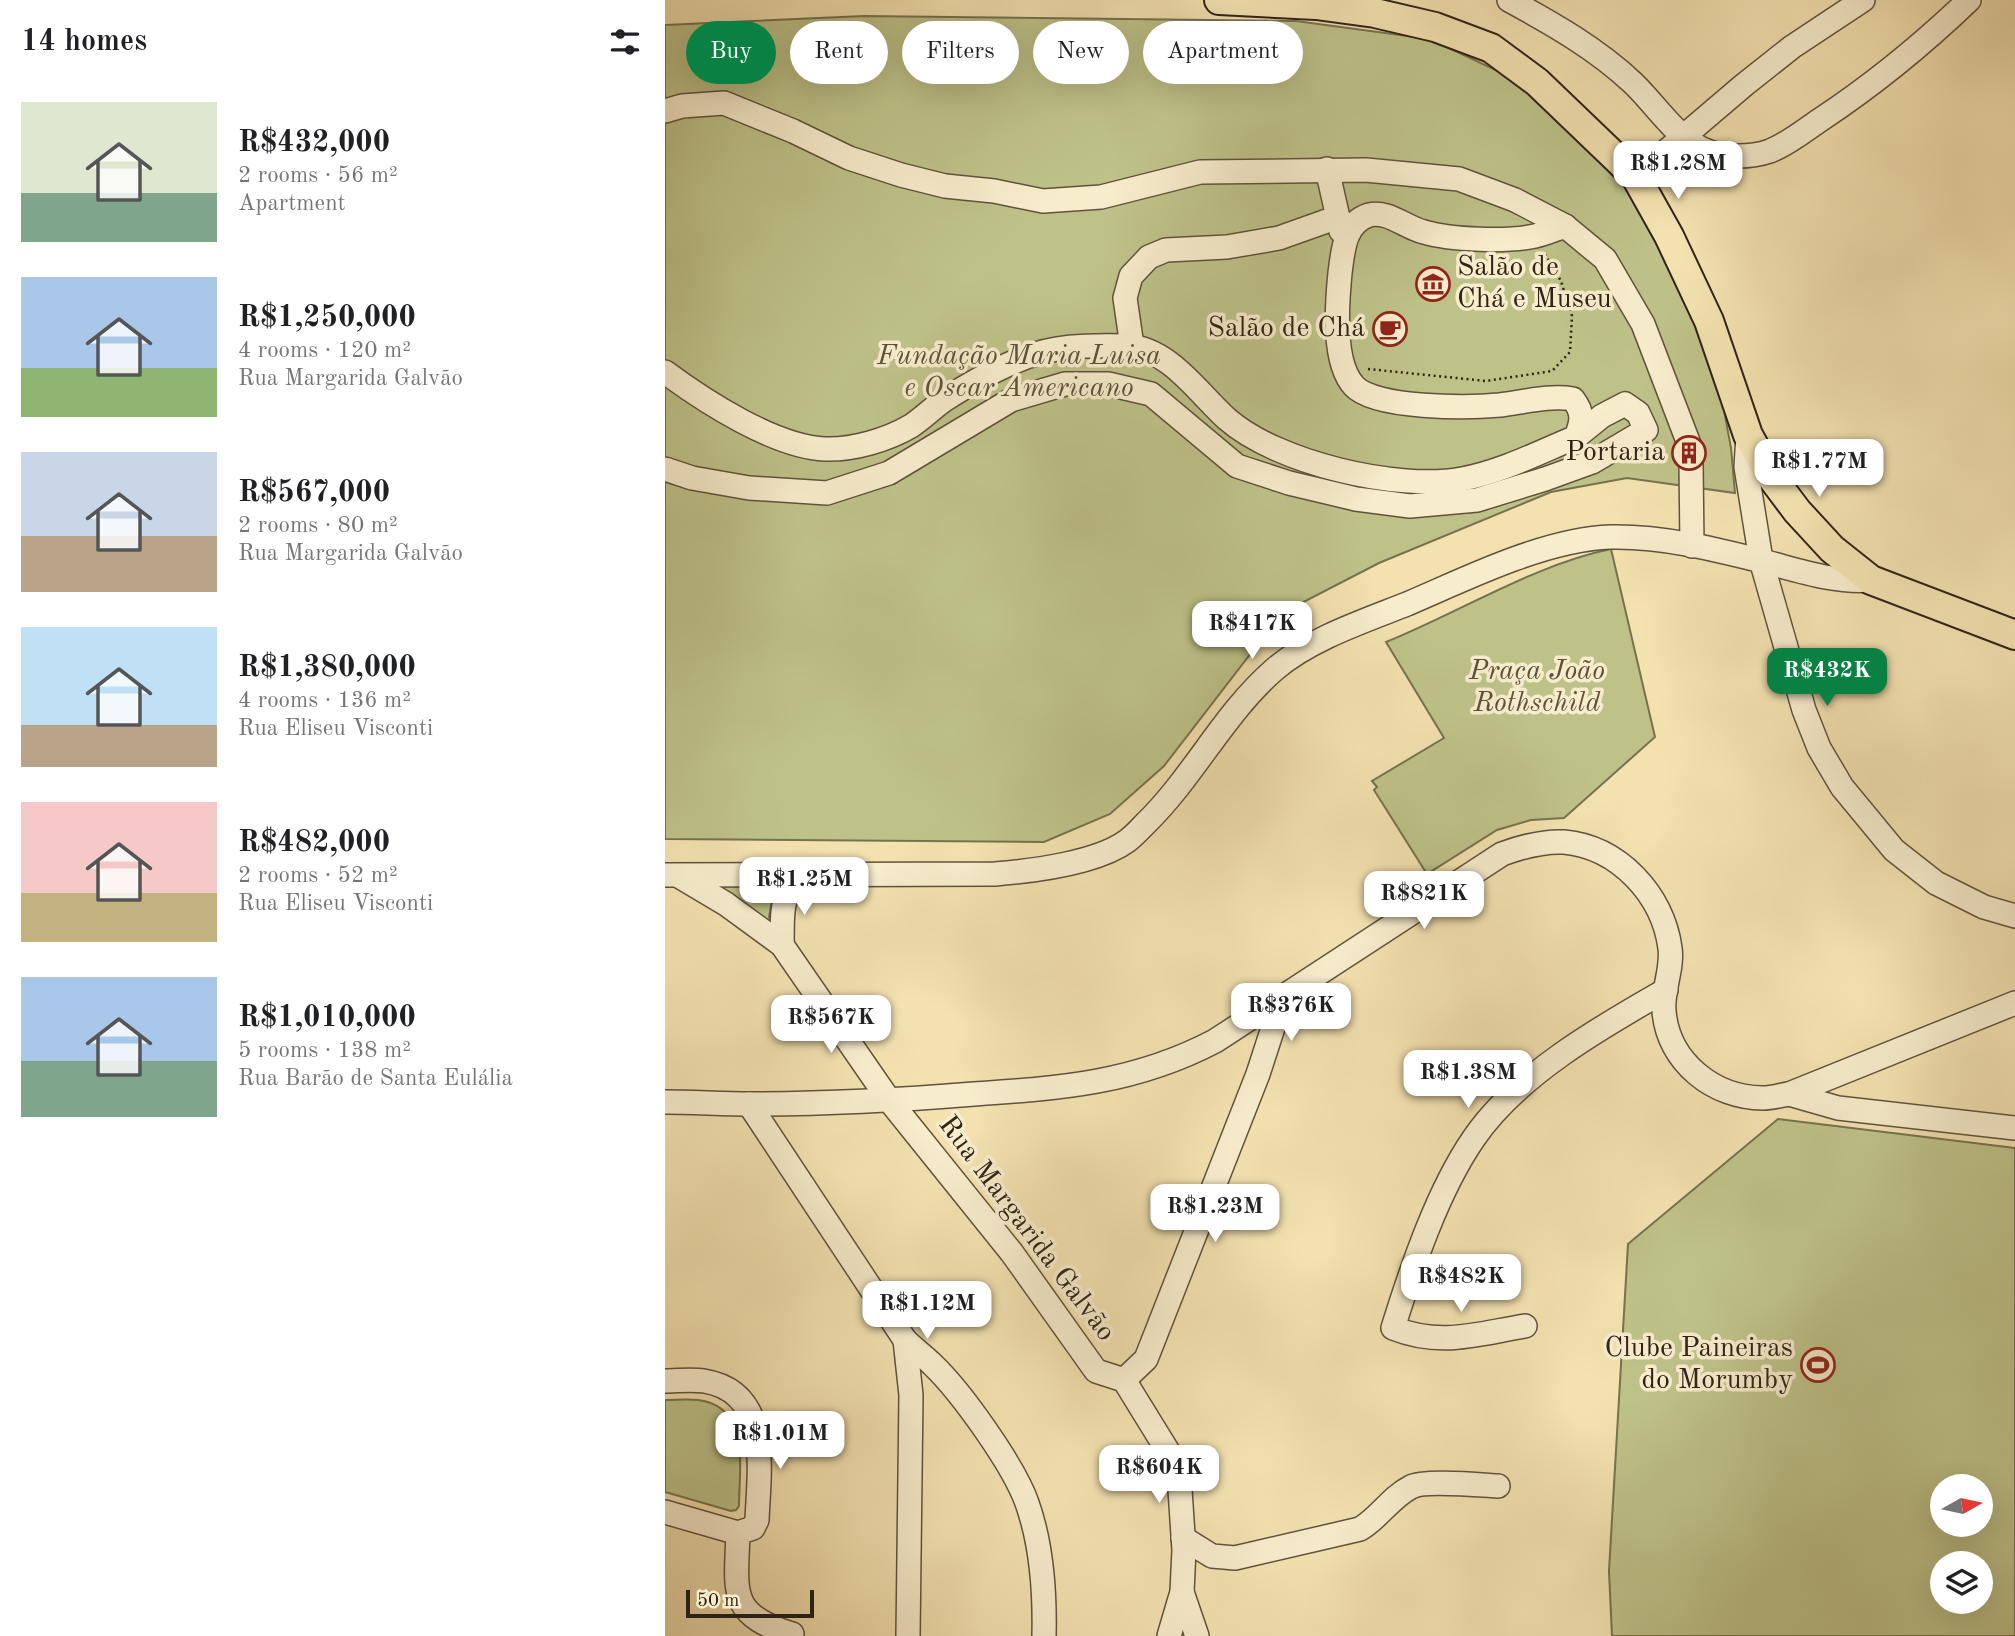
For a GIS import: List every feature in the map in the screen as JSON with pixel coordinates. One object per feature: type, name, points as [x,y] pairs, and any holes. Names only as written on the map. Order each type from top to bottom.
[{"type":"main road","points":[[1219,0],[1315,5],[1375,13],[1435,27],[1491,48],[1546,91],[1636,177],[1669,236],[1709,321],[1748,435],[1770,475],[1797,511],[1832,549],[1871,580],[2015,635]]},
{"type":"street","points":[[1509,0],[1567,33],[1616,69],[1684,138],[1705,150],[1741,156],[1770,151],[1783,145],[1838,108],[1905,57],[1969,0]]},
{"type":"street","points":[[1636,177],[1684,138],[1700,120],[1792,47],[1863,0]]},
{"type":"street","points":[[665,111],[682,106],[724,103],[793,131],[849,158],[901,175],[945,186],[1043,201],[1101,197],[1200,172],[1261,173],[1327,169],[1414,173],[1459,179],[1526,205],[1565,226],[1605,260],[1637,313],[1688,445],[1692,546]]},
{"type":"street","points":[[1327,169],[1343,244],[1337,309],[1343,367],[1353,386],[1362,393],[1377,398],[1426,405],[1479,407],[1560,397],[1573,400],[1581,410],[1582,421],[1576,437]]},
{"type":"street","points":[[1343,244],[1354,225],[1366,216],[1374,214],[1385,215],[1422,232],[1472,239],[1535,237],[1565,226]]},
{"type":"street","points":[[1132,346],[1125,298],[1131,276],[1149,257],[1167,250],[1227,247],[1279,238],[1338,217]]},
{"type":"street","points":[[665,372],[743,422],[800,445],[825,449],[862,445],[910,426],[943,401],[1014,361],[1055,348],[1090,345],[1132,346],[1162,358],[1189,380],[1228,420],[1259,442],[1320,464],[1381,479],[1429,483],[1464,479],[1576,437],[1612,410],[1625,404],[1638,413],[1646,430],[1688,445]]},
{"type":"street","points":[[665,469],[692,478],[749,488],[827,493],[889,473],[1011,400],[1065,384],[1108,384],[1151,394],[1237,466],[1289,483],[1343,496],[1410,506],[1477,500],[1545,479],[1592,462],[1646,430]]},
{"type":"street","points":[[1748,435],[1745,467],[1761,561],[1804,710],[1819,748],[1842,787],[1894,849],[1936,883],[1984,907],[2015,916]]},
{"type":"street","points":[[672,875],[995,874],[1044,870],[1095,855],[1126,842],[1164,805],[1251,693],[1276,668],[1301,651],[1514,559],[1568,543],[1609,537],[1640,538],[1692,546],[1828,577],[1871,580]]},
{"type":"street","points":[[665,1102],[749,1104],[889,1100],[1046,1090],[1094,1084],[1150,1070],[1186,1057],[1216,1041],[1502,854],[1526,846],[1565,842],[1600,851],[1625,866],[1658,907],[1670,949],[1664,1009],[1666,1026],[1680,1058],[1695,1074],[1716,1087],[1740,1095],[1764,1098],[1789,1094],[2015,1003]]},
{"type":"street","name":"Rua Margarida Galvão","points":[[672,875],[726,904],[782,946],[889,1100],[1012,1253],[1096,1371],[1124,1380]]},
{"type":"street","points":[[782,946],[785,900],[791,886],[803,876]]},
{"type":"street","points":[[1525,1326],[1439,1340],[1415,1337],[1393,1328],[1405,1289],[1452,1174],[1481,1128],[1539,1072],[1604,1025],[1666,990]]},
{"type":"street","points":[[1169,1636],[1182,1592],[1183,1538],[1179,1475],[1169,1453],[1124,1380],[1146,1359],[1258,1074],[1283,998]]},
{"type":"street","points":[[1789,1094],[1838,1108],[2015,1128]]},
{"type":"street","points":[[749,1104],[905,1340],[935,1366],[1020,1485],[1032,1520],[1043,1582],[1044,1636]]},
{"type":"street","points":[[905,1340],[911,1395],[908,1636]]},
{"type":"street","points":[[665,1381],[703,1381],[729,1391],[750,1414],[759,1442],[757,1520],[753,1528],[738,1533],[665,1512]]},
{"type":"street","points":[[1183,1538],[1212,1556],[1235,1558],[1360,1529],[1412,1487],[1498,1486]]},
{"type":"street","points":[[738,1533],[738,1593],[747,1613],[770,1628],[792,1634]]},
{"type":"street","points":[[1182,1592],[1197,1636]]},
{"type":"path","points":[[1343,367],[1486,381],[1552,371],[1570,352],[1572,316],[1561,281],[1535,237]]},
{"type":"green space","name":"Fundação Maria Luisa e Oscar Americano","points":[[864,16],[1296,21],[1143,21],[1143,84],[1303,84],[1303,22],[1430,39],[1502,73],[1592,139],[1652,211],[1718,378],[1731,448],[1735,493],[1627,478],[1551,492],[1379,563],[1282,613],[1164,766],[1110,814],[1044,842],[665,839],[665,25],[686,24],[686,84],[776,84],[776,21],[753,21]]},
{"type":"green space","name":"Praça João Rothschild","points":[[1611,549],[1655,737],[1564,818],[1531,820],[1497,830],[1427,874],[1374,790],[1377,787],[1372,781],[1444,738],[1386,642],[1526,577],[1583,556]]},
{"type":"green space","points":[[705,884],[784,885],[773,895],[769,917],[773,924]]},
{"type":"green space","name":"Clube Paineiras do Morumby","points":[[1778,1119],[2015,1148],[2015,1636],[1612,1636],[1609,1571],[1628,1244]]},
{"type":"green space","points":[[665,1400],[698,1400],[715,1405],[727,1414],[734,1426],[740,1458],[739,1506],[736,1510],[731,1511],[665,1492]]},
{"type":"place","name":"Salão de Chá e Museu","points":[[1433,284]]},
{"type":"place","name":"Salão de Chá","points":[[1390,329]]},
{"type":"place","name":"Portaria","points":[[1689,453]]},
{"type":"place","name":"Clube Paineiras do Morumby","points":[[1818,1365]]}]
